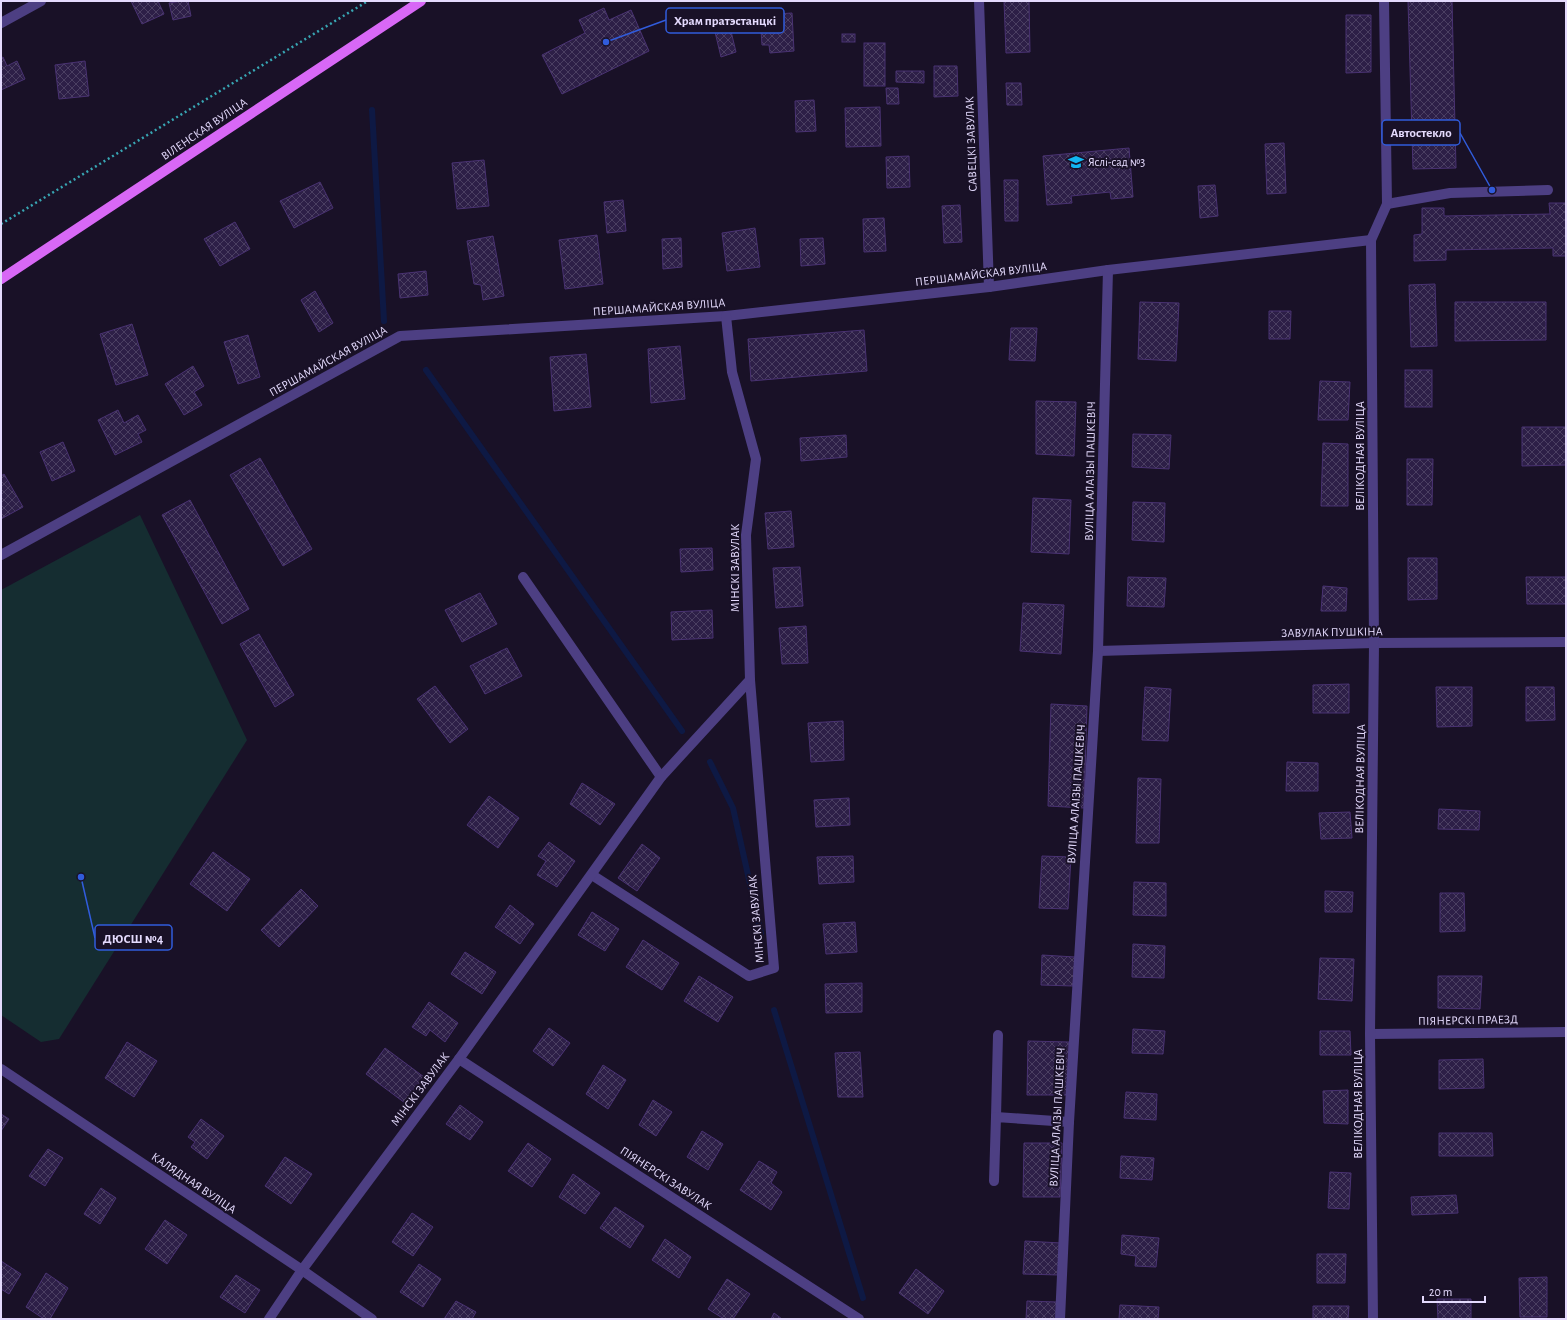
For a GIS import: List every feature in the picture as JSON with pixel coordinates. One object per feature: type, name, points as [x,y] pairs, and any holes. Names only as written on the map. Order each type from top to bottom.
[{"type":"main road","name":"ВІЛЕНСКАЯ ВУЛІЦА","points":[[1,279],[420,1]]},
{"type":"street","points":[[1,23],[42,1]]},
{"type":"street","name":"САВЕЦКІ ЗАВУЛАК","points":[[979,1],[989,287]]},
{"type":"street","points":[[1371,240],[1387,204],[1384,1]]},
{"type":"street","points":[[1387,204],[1450,193],[1548,190]]},
{"type":"street","name":"ПЕРШАМАЙСКАЯ ВУЛІЦА","points":[[1,555],[400,336],[726,316],[989,287],[1108,270],[1371,240]]},
{"type":"street","name":"ВЕЛІКОДНАЯ ВУЛІЦА","points":[[1371,240],[1374,643],[1370,1034],[1373,1319]]},
{"type":"street","name":"ВУЛІЦА АЛАІЗЫ ПАШКЕВІЧ","points":[[1060,1319],[1069,1122],[1098,651],[1108,270]]},
{"type":"street","name":"МІНСКІ ЗАВУЛАК","points":[[592,875],[749,976],[774,968],[750,680],[746,535],[756,459],[732,372],[726,316]]},
{"type":"street","points":[[523,577],[661,777]]},
{"type":"street","name":"ЗАВУЛАК ПУШКІНА","points":[[1098,651],[1374,643],[1566,642]]},
{"type":"street","name":"МІНСКІ ЗАВУЛАК","points":[[269,1319],[302,1270],[459,1059],[661,777],[750,680]]},
{"type":"street","name":"ПІЯНЕРСКІ ПРАЕЗД","points":[[1370,1034],[1566,1032]]},
{"type":"street","points":[[994,1181],[998,1035]]},
{"type":"street","name":"ПІЯНЕРСКІ ЗАВУЛАК","points":[[459,1059],[859,1319]]},
{"type":"street","name":"КАЛЯДНАЯ ВУЛІЦА","points":[[1,1069],[302,1270],[372,1319]]},
{"type":"street","points":[[996,1117],[1069,1122]]},
{"type":"path","points":[[1,224],[368,1]]},
{"type":"green space","points":[[140,515],[247,740],[59,1039],[41,1042],[1,1015],[1,590]]},
{"type":"building","points":[[131,1],[158,1],[164,14],[142,24]]},
{"type":"building","points":[[188,1],[191,16],[173,20],[169,3]]},
{"type":"building","points":[[1004,1],[1029,1],[1030,52],[1006,53]]},
{"type":"building","points":[[1408,1],[1452,1],[1456,168],[1413,169]]},
{"type":"building","points":[[604,8],[609,20],[631,10],[649,51],[562,94],[542,55],[585,33],[579,20]]},
{"type":"building","points":[[792,13],[794,51],[770,53],[769,45],[762,45],[760,15]]},
{"type":"building","points":[[1346,15],[1371,15],[1371,72],[1346,73]]},
{"type":"building","points":[[730,27],[736,52],[721,57],[715,32]]},
{"type":"building","points":[[842,34],[855,34],[855,42],[842,42]]},
{"type":"building","points":[[864,43],[885,43],[885,86],[864,86]]},
{"type":"building","points":[[3,57],[7,66],[17,61],[25,79],[1,90],[1,58]]},
{"type":"building","points":[[85,61],[89,96],[59,99],[55,65]]},
{"type":"building","points":[[934,66],[957,66],[958,96],[934,97]]},
{"type":"building","points":[[896,71],[924,71],[924,83],[896,82]]},
{"type":"building","points":[[1006,83],[1021,83],[1022,105],[1007,105]]},
{"type":"building","points":[[886,88],[898,88],[899,104],[887,104]]},
{"type":"building","points":[[814,100],[816,131],[796,132],[795,101]]},
{"type":"building","points":[[880,107],[881,146],[846,147],[845,108]]},
{"type":"building","points":[[1284,143],[1286,193],[1267,194],[1265,144]]},
{"type":"building","points":[[1129,148],[1133,197],[1111,199],[1110,192],[1071,196],[1072,203],[1047,205],[1043,156]]},
{"type":"building","points":[[909,156],[910,187],[887,188],[886,157]]},
{"type":"building","points":[[484,160],[489,206],[457,209],[452,163]]},
{"type":"building","points":[[1004,180],[1018,180],[1018,221],[1005,221]]},
{"type":"building","points":[[320,182],[333,208],[294,228],[280,201]]},
{"type":"building","points":[[1215,185],[1218,216],[1200,218],[1198,186]]},
{"type":"building","points":[[623,200],[626,231],[607,233],[604,202]]},
{"type":"building","points":[[1549,203],[1566,203],[1566,256],[1553,256],[1553,248],[1446,250],[1446,260],[1414,261],[1414,235],[1422,234],[1422,208],[1444,208],[1444,216],[1550,214]]},
{"type":"building","points":[[960,205],[962,242],[944,243],[942,206]]},
{"type":"building","points":[[884,218],[886,251],[864,252],[863,219]]},
{"type":"building","points":[[235,222],[250,249],[220,266],[204,239]]},
{"type":"building","points":[[755,228],[760,267],[727,271],[722,233]]},
{"type":"building","points":[[597,235],[603,284],[565,289],[559,240]]},
{"type":"building","points":[[493,236],[504,296],[483,300],[481,285],[474,284],[467,241]]},
{"type":"building","points":[[681,238],[682,267],[663,269],[662,239]]},
{"type":"building","points":[[823,238],[825,264],[801,266],[800,239]]},
{"type":"building","points":[[426,271],[428,295],[400,298],[398,274]]},
{"type":"building","points":[[1435,284],[1437,346],[1411,347],[1409,285]]},
{"type":"building","points":[[315,291],[333,323],[319,332],[301,300]]},
{"type":"building","points":[[1140,302],[1179,303],[1176,361],[1138,359]]},
{"type":"building","points":[[1455,302],[1546,302],[1546,340],[1455,341]]},
{"type":"building","points":[[1269,311],[1291,311],[1290,339],[1269,339]]},
{"type":"building","points":[[132,324],[148,375],[116,385],[100,334]]},
{"type":"building","points":[[1011,328],[1037,328],[1035,361],[1009,360]]},
{"type":"building","points":[[864,330],[867,371],[751,381],[748,339]]},
{"type":"building","points":[[248,335],[260,377],[238,384],[224,342]]},
{"type":"building","points":[[680,346],[685,399],[651,403],[648,349]]},
{"type":"building","points":[[586,354],[591,407],[554,411],[550,357]]},
{"type":"building","points":[[193,366],[204,386],[194,392],[202,405],[184,415],[165,384]]},
{"type":"building","points":[[1405,370],[1432,370],[1432,407],[1405,407]]},
{"type":"building","points":[[1320,381],[1350,382],[1348,420],[1318,420]]},
{"type":"building","points":[[1036,401],[1076,402],[1074,456],[1036,454]]},
{"type":"building","points":[[118,410],[124,423],[138,415],[146,430],[138,434],[142,442],[115,455],[98,420]]},
{"type":"building","points":[[1522,427],[1566,427],[1566,465],[1522,466]]},
{"type":"building","points":[[1133,434],[1171,435],[1169,469],[1132,467]]},
{"type":"building","points":[[846,435],[847,457],[801,461],[800,438]]},
{"type":"building","points":[[63,442],[75,471],[52,481],[40,452]]},
{"type":"building","points":[[1323,443],[1348,444],[1348,506],[1321,506]]},
{"type":"building","points":[[260,458],[312,549],[283,566],[230,475]]},
{"type":"building","points":[[1407,459],[1433,459],[1432,505],[1407,505]]},
{"type":"building","points":[[4,474],[23,507],[1,519],[1,476]]},
{"type":"building","points":[[1033,498],[1071,500],[1069,554],[1031,552]]},
{"type":"building","points":[[190,500],[249,609],[222,624],[162,515]]},
{"type":"building","points":[[1133,502],[1165,503],[1164,542],[1132,540]]},
{"type":"building","points":[[791,511],[794,547],[768,549],[765,513]]},
{"type":"building","points":[[712,548],[713,570],[681,572],[680,549]]},
{"type":"building","points":[[1408,558],[1437,558],[1437,599],[1408,600]]},
{"type":"building","points":[[800,567],[803,606],[776,608],[773,568]]},
{"type":"building","points":[[1128,577],[1166,578],[1164,607],[1127,606]]},
{"type":"building","points":[[1526,577],[1566,577],[1566,604],[1527,604]]},
{"type":"building","points":[[1323,586],[1347,588],[1346,611],[1321,611]]},
{"type":"building","points":[[480,593],[497,624],[462,642],[445,610]]},
{"type":"building","points":[[1023,603],[1064,605],[1061,654],[1020,651]]},
{"type":"building","points":[[712,610],[713,638],[672,640],[671,612]]},
{"type":"building","points":[[806,626],[808,663],[782,664],[779,628]]},
{"type":"building","points":[[259,634],[294,695],[275,707],[240,644]]},
{"type":"building","points":[[507,648],[522,676],[485,694],[470,666]]},
{"type":"building","points":[[1349,684],[1349,713],[1313,713],[1313,685]]},
{"type":"building","points":[[435,686],[468,729],[450,743],[417,699]]},
{"type":"building","points":[[1145,687],[1171,689],[1168,741],[1142,740]]},
{"type":"building","points":[[1436,687],[1472,687],[1472,726],[1437,727]]},
{"type":"building","points":[[1526,687],[1554,687],[1555,720],[1526,721]]},
{"type":"building","points":[[1051,704],[1087,706],[1084,808],[1048,806]]},
{"type":"building","points":[[843,721],[844,760],[811,762],[808,723]]},
{"type":"building","points":[[1287,762],[1318,763],[1318,791],[1286,791]]},
{"type":"building","points":[[1138,778],[1161,779],[1159,843],[1136,843]]},
{"type":"building","points":[[582,783],[615,804],[600,825],[570,804]]},
{"type":"building","points":[[489,796],[519,818],[498,848],[467,825]]},
{"type":"building","points":[[849,798],[850,825],[816,827],[814,800]]},
{"type":"building","points":[[1439,809],[1480,811],[1479,830],[1438,829]]},
{"type":"building","points":[[1350,812],[1352,838],[1321,839],[1319,813]]},
{"type":"building","points":[[549,842],[575,861],[557,887],[537,875],[546,861],[538,856]]},
{"type":"building","points":[[642,844],[660,858],[637,891],[618,878]]},
{"type":"building","points":[[213,852],[250,879],[227,911],[190,884]]},
{"type":"building","points":[[853,856],[854,882],[819,884],[817,857]]},
{"type":"building","points":[[1042,856],[1071,857],[1068,909],[1039,908]]},
{"type":"building","points":[[1134,882],[1166,883],[1166,916],[1133,915]]},
{"type":"building","points":[[301,889],[318,906],[279,947],[261,930]]},
{"type":"building","points":[[1325,891],[1353,892],[1352,912],[1325,912]]},
{"type":"building","points":[[1440,893],[1464,893],[1465,931],[1440,932]]},
{"type":"building","points":[[510,905],[534,924],[520,944],[495,927]]},
{"type":"building","points":[[592,912],[619,929],[605,951],[578,935]]},
{"type":"building","points":[[855,922],[857,952],[826,954],[823,924]]},
{"type":"building","points":[[643,940],[679,963],[662,990],[626,967]]},
{"type":"building","points":[[1133,944],[1165,946],[1164,978],[1132,977]]},
{"type":"building","points":[[465,952],[496,972],[482,994],[451,974]]},
{"type":"building","points":[[1042,955],[1075,957],[1073,986],[1041,985]]},
{"type":"building","points":[[1320,958],[1354,959],[1352,1001],[1318,999]]},
{"type":"building","points":[[699,976],[733,997],[718,1022],[684,1001]]},
{"type":"building","points":[[1438,976],[1482,976],[1480,1009],[1438,1008]]},
{"type":"building","points":[[862,983],[862,1012],[826,1013],[825,984]]},
{"type":"building","points":[[429,1002],[458,1023],[445,1042],[430,1030],[426,1036],[412,1027]]},
{"type":"building","points":[[549,1028],[570,1043],[553,1066],[533,1051]]},
{"type":"building","points":[[1133,1029],[1165,1031],[1163,1054],[1132,1053]]},
{"type":"building","points":[[1320,1031],[1350,1031],[1351,1055],[1320,1055]]},
{"type":"building","points":[[1028,1041],[1069,1042],[1067,1095],[1027,1095]]},
{"type":"building","points":[[127,1042],[157,1061],[134,1097],[105,1078]]},
{"type":"building","points":[[385,1048],[424,1077],[405,1103],[366,1074]]},
{"type":"building","points":[[860,1052],[863,1097],[838,1097],[835,1053]]},
{"type":"building","points":[[1483,1059],[1484,1088],[1439,1089],[1439,1060]]},
{"type":"building","points":[[603,1065],[626,1080],[608,1109],[586,1094]]},
{"type":"building","points":[[1348,1090],[1348,1124],[1324,1123],[1323,1091]]},
{"type":"building","points":[[1126,1092],[1157,1094],[1156,1120],[1124,1118]]},
{"type":"building","points":[[653,1100],[672,1112],[656,1136],[639,1125]]},
{"type":"building","points":[[460,1105],[483,1122],[470,1140],[446,1124]]},
{"type":"building","points":[[1,1114],[9,1119],[1,1131]]},
{"type":"building","points":[[201,1119],[224,1136],[207,1159],[191,1147],[195,1142],[188,1137]]},
{"type":"building","points":[[702,1131],[723,1144],[708,1170],[687,1157]]},
{"type":"building","points":[[1439,1133],[1492,1133],[1493,1156],[1439,1156]]},
{"type":"building","points":[[528,1143],[551,1159],[532,1187],[508,1171]]},
{"type":"building","points":[[1024,1143],[1062,1143],[1060,1197],[1023,1197]]},
{"type":"building","points":[[48,1149],[63,1158],[45,1186],[29,1176]]},
{"type":"building","points":[[1121,1156],[1154,1158],[1152,1180],[1120,1178]]},
{"type":"building","points":[[285,1157],[312,1174],[291,1204],[265,1186]]},
{"type":"building","points":[[759,1161],[777,1172],[771,1183],[782,1192],[771,1210],[740,1190]]},
{"type":"building","points":[[1330,1172],[1351,1173],[1349,1209],[1328,1208]]},
{"type":"building","points":[[573,1174],[600,1193],[585,1214],[559,1197]]},
{"type":"building","points":[[101,1188],[116,1198],[100,1224],[84,1214]]},
{"type":"building","points":[[1456,1195],[1458,1213],[1412,1215],[1411,1197]]},
{"type":"building","points":[[615,1207],[644,1226],[630,1248],[600,1228]]},
{"type":"building","points":[[412,1213],[433,1227],[413,1256],[392,1242]]},
{"type":"building","points":[[165,1220],[187,1235],[167,1264],[145,1249]]},
{"type":"building","points":[[1122,1235],[1159,1238],[1156,1267],[1135,1266],[1136,1256],[1121,1254]]},
{"type":"building","points":[[665,1239],[691,1257],[679,1278],[652,1260]]},
{"type":"building","points":[[1025,1241],[1061,1243],[1059,1275],[1023,1274]]},
{"type":"building","points":[[1317,1254],[1346,1254],[1345,1283],[1317,1283]]},
{"type":"building","points":[[1,1261],[21,1274],[9,1294],[1,1289]]},
{"type":"building","points":[[419,1264],[441,1279],[423,1307],[400,1292]]},
{"type":"building","points":[[916,1269],[944,1291],[928,1314],[899,1293]]},
{"type":"building","points":[[46,1273],[68,1288],[50,1319],[44,1319],[26,1307]]},
{"type":"building","points":[[236,1275],[260,1290],[245,1313],[220,1297]]},
{"type":"building","points":[[1547,1277],[1547,1317],[1520,1317],[1519,1278]]},
{"type":"building","points":[[727,1279],[750,1294],[733,1319],[724,1319],[708,1309]]},
{"type":"building","points":[[1437,1299],[1471,1299],[1471,1319],[1438,1319]]},
{"type":"building","points":[[456,1301],[476,1312],[472,1319],[444,1319]]},
{"type":"building","points":[[1027,1301],[1057,1302],[1057,1319],[1026,1319]]},
{"type":"building","points":[[1120,1305],[1159,1307],[1158,1319],[1119,1319]]},
{"type":"building","points":[[1313,1306],[1349,1306],[1348,1319],[1313,1319]]},
{"type":"building","points":[[774,1313],[782,1319],[771,1319]]},
{"type":"waterway","points":[[372,110],[384,321]]},
{"type":"waterway","points":[[426,370],[682,731]]},
{"type":"waterway","points":[[710,762],[733,808],[761,933]]},
{"type":"waterway","points":[[774,1010],[863,1298]]},
{"type":"place","name":"Храм пратэстанцкі","points":[[606,42]]},
{"type":"place","name":"Яслі-сад №3","points":[[1076,162]]},
{"type":"place","name":"Автостекло","points":[[1492,190]]},
{"type":"place","name":"ДЮСШ №4","points":[[81,877]]}]
